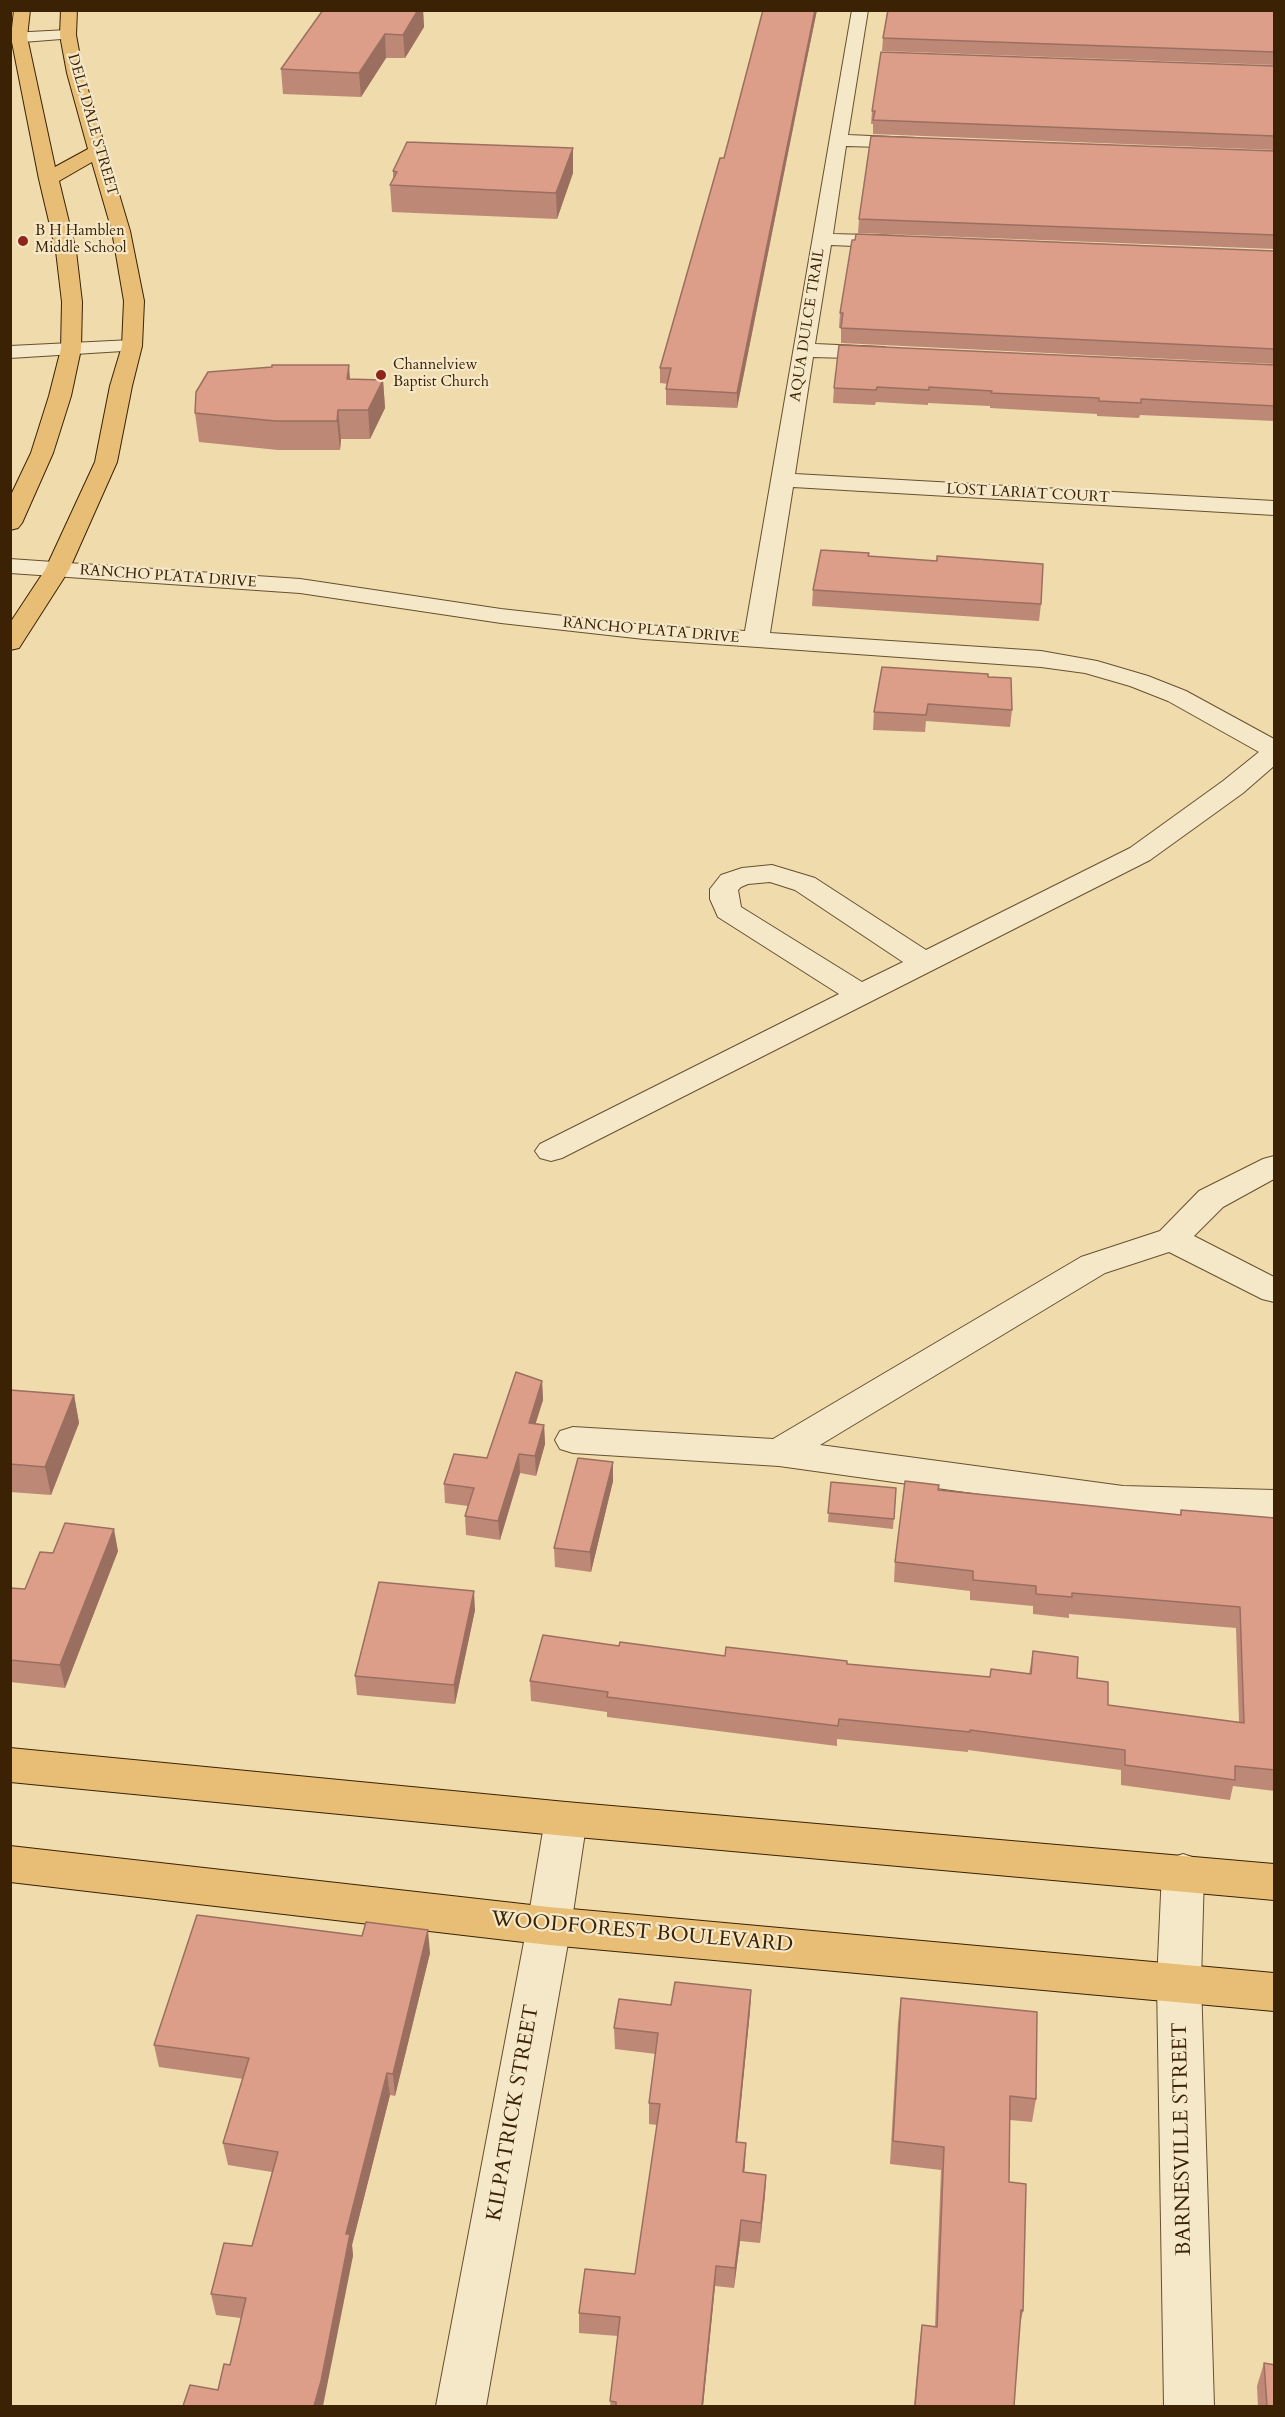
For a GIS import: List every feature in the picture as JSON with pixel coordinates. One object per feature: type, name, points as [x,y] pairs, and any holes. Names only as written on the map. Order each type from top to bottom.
[{"type":"main road","points":[[10,523],[42,453],[60,396],[71,349],[72,302],[66,251],[15,38],[22,10]]},
{"type":"main road","name":"DELL DALE STREET","points":[[10,643],[57,570],[106,462],[121,386],[132,346],[134,301],[121,231],[75,72],[68,35],[69,10]]},
{"type":"main road","points":[[48,179],[99,150]]},
{"type":"main road","points":[[10,1765],[566,1819],[1275,1881]]},
{"type":"main road","name":"WOODFOREST BOULEVARD","points":[[10,1864],[549,1926],[1275,1992]]},
{"type":"street","name":"AQUA DULCE TRAIL","points":[[756,640],[839,140],[858,57],[860,10]]},
{"type":"street","points":[[15,38],[68,35]]},
{"type":"street","points":[[839,140],[933,144]]},
{"type":"street","points":[[822,238],[918,242]]},
{"type":"street","points":[[10,352],[132,346]]},
{"type":"street","points":[[804,350],[898,354]]},
{"type":"street","name":"LOST LARIAT COURT","points":[[782,480],[1275,508]]},
{"type":"street","name":"RANCHO PLATA DRIVE","points":[[10,566],[300,586],[501,616],[644,632],[1041,659],[1088,666],[1139,681],[1177,696],[1275,751]]},
{"type":"street","points":[[551,1151],[1140,854],[1233,787],[1275,751]]},
{"type":"street","points":[[861,995],[728,910],[724,890],[731,881],[754,873],[772,873],[805,884],[924,962]]},
{"type":"street","points":[[779,1452],[1093,1265],[1172,1239],[1211,1199],[1275,1166]]},
{"type":"street","points":[[1172,1239],[1275,1290]]},
{"type":"street","points":[[573,1440],[779,1452],[1123,1500],[1275,1503]]},
{"type":"street","name":"KILPATRICK STREET","points":[[461,2406],[549,1926],[566,1819]]},
{"type":"street","name":"BARNESVILLE STREET","points":[[1183,1872],[1179,1982],[1189,2406]]},
{"type":"building","points":[[323,10],[418,10],[403,35],[385,34],[359,73],[281,69]]},
{"type":"building","points":[[763,10],[815,10],[737,393],[666,389],[671,368],[660,368],[720,158],[724,158]]},
{"type":"building","points":[[888,10],[1275,10],[1275,52],[883,38]]},
{"type":"building","points":[[881,52],[1275,66],[1275,136],[873,120],[875,111],[872,111]]},
{"type":"building","points":[[871,136],[1275,151],[1275,235],[859,219]]},
{"type":"building","points":[[407,142],[573,148],[556,193],[390,185],[397,172],[393,171]]},
{"type":"building","points":[[856,234],[1275,251],[1275,349],[841,328],[843,313],[840,313],[852,240],[855,240]]},
{"type":"building","points":[[839,345],[1275,365],[1275,406],[1141,399],[1141,403],[1099,401],[1099,398],[991,393],[992,391],[929,387],[929,390],[877,387],[876,390],[834,388]]},
{"type":"building","points":[[272,365],[349,365],[347,379],[383,380],[368,410],[338,410],[337,421],[275,421],[195,413],[196,392],[208,372],[272,367]]},
{"type":"building","points":[[821,550],[937,561],[937,556],[1043,564],[1041,604],[813,590]]},
{"type":"building","points":[[882,667],[988,674],[988,677],[1011,678],[1012,710],[928,704],[926,715],[874,712]]},
{"type":"building","points":[[516,1372],[542,1381],[529,1423],[544,1425],[535,1456],[519,1454],[498,1521],[465,1516],[474,1488],[444,1484],[454,1454],[487,1458]]},
{"type":"building","points":[[10,1390],[74,1395],[45,1467],[10,1464]]},
{"type":"building","points":[[578,1458],[613,1462],[590,1552],[554,1548]]},
{"type":"building","points":[[905,1481],[939,1485],[938,1490],[1181,1515],[1181,1510],[1275,1518],[1275,1770],[1235,1766],[1235,1780],[1125,1765],[1125,1750],[970,1730],[970,1732],[839,1719],[838,1726],[607,1697],[608,1692],[530,1681],[543,1635],[619,1646],[620,1642],[725,1656],[726,1647],[847,1661],[847,1664],[990,1677],[991,1669],[1031,1674],[1033,1651],[1078,1657],[1077,1678],[1108,1682],[1108,1705],[1244,1723],[1240,1607],[1072,1593],[1072,1597],[1036,1594],[1036,1586],[973,1580],[973,1571],[895,1562]]},
{"type":"building","points":[[831,1482],[896,1488],[894,1519],[828,1513]]},
{"type":"building","points":[[65,1523],[114,1529],[60,1665],[10,1660],[10,1588],[25,1589],[40,1552],[53,1553]]},
{"type":"building","points":[[379,1582],[474,1591],[454,1685],[355,1676]]},
{"type":"building","points":[[197,1915],[362,1936],[366,1922],[428,1930],[393,2074],[387,2073],[346,2234],[350,2234],[314,2406],[183,2406],[190,2385],[218,2390],[224,2364],[230,2365],[246,2298],[211,2294],[224,2243],[252,2246],[278,2152],[223,2143],[249,2058],[154,2045]]},
{"type":"building","points":[[675,1982],[751,1990],[736,2142],[746,2143],[743,2172],[766,2175],[761,2223],[741,2220],[735,2268],[716,2266],[702,2406],[616,2406],[616,2402],[610,2401],[620,2317],[579,2313],[585,2269],[635,2274],[660,2104],[649,2103],[658,2033],[614,2028],[619,1999],[671,2005]]},
{"type":"building","points":[[901,1998],[1037,2012],[1036,2099],[1010,2096],[1009,2182],[1026,2184],[1023,2311],[1021,2310],[1014,2406],[915,2406],[922,2325],[937,2327],[944,2147],[893,2141]]},
{"type":"building","points":[[1264,2363],[1275,2365],[1275,2406],[1267,2406]]},
{"type":"place","name":"B H Hamblen Middle School","points":[[23,241]]},
{"type":"place","name":"Channelview Baptist Church","points":[[381,375]]}]
